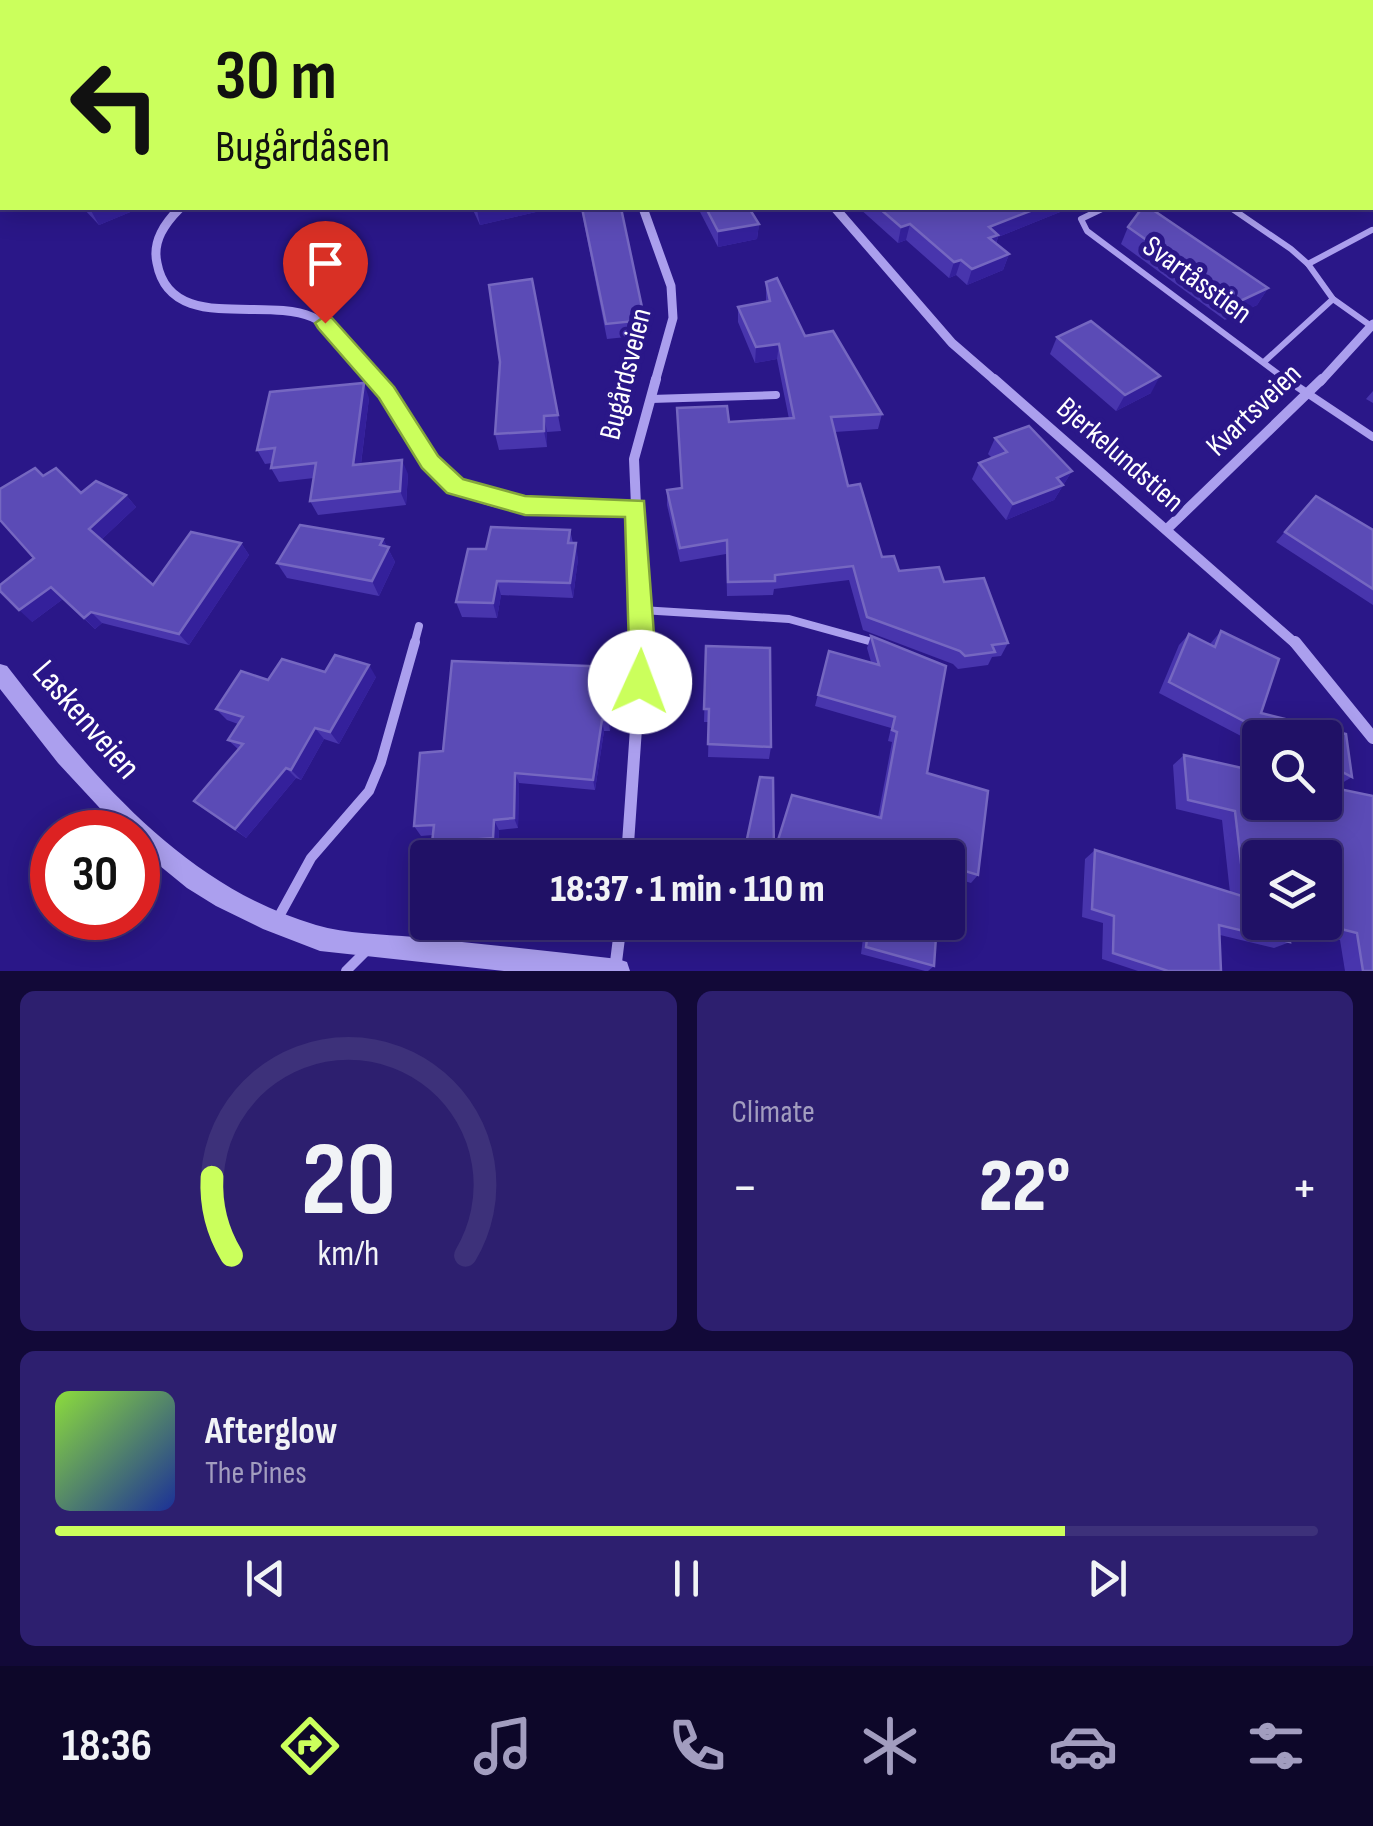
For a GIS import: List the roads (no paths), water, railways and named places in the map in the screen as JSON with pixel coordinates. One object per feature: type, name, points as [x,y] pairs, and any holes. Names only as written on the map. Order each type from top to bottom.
[{"type":"street","points":[[178,210],[167,220],[155,244],[156,268],[168,290],[183,304],[214,309],[294,311],[325,323],[386,393],[430,462],[456,486],[525,505],[636,508]]},
{"type":"street","name":"Bugårdsveien","points":[[628,840],[642,648],[634,460],[673,318],[671,286],[644,210]]},
{"type":"street","name":"Bjerkelundstien","points":[[837,210],[952,344],[1286,630],[1373,738]]},
{"type":"street","name":"Kvartsveien","points":[[1167,529],[1306,397],[1372,326]]},
{"type":"street","name":"Laskenveien","points":[[0,673],[113,807],[195,879],[275,924],[320,939],[616,971]]},
{"type":"street","points":[[616,971],[619,940]]},
{"type":"lane","name":"Svartåsstien","points":[[1100,210],[1081,219],[1087,231],[1266,361],[1306,397],[1373,437]]},
{"type":"lane","points":[[1234,210],[1308,264],[1333,299],[1372,326]]},
{"type":"lane","points":[[1308,264],[1372,230]]},
{"type":"lane","points":[[1266,361],[1333,299]]},
{"type":"lane","points":[[651,400],[776,395]]},
{"type":"lane","points":[[641,610],[750,611],[835,626],[884,646]]},
{"type":"lane","points":[[275,924],[312,858],[369,791],[382,762],[419,626]]},
{"type":"lane","points":[[346,971],[374,943]]}]
